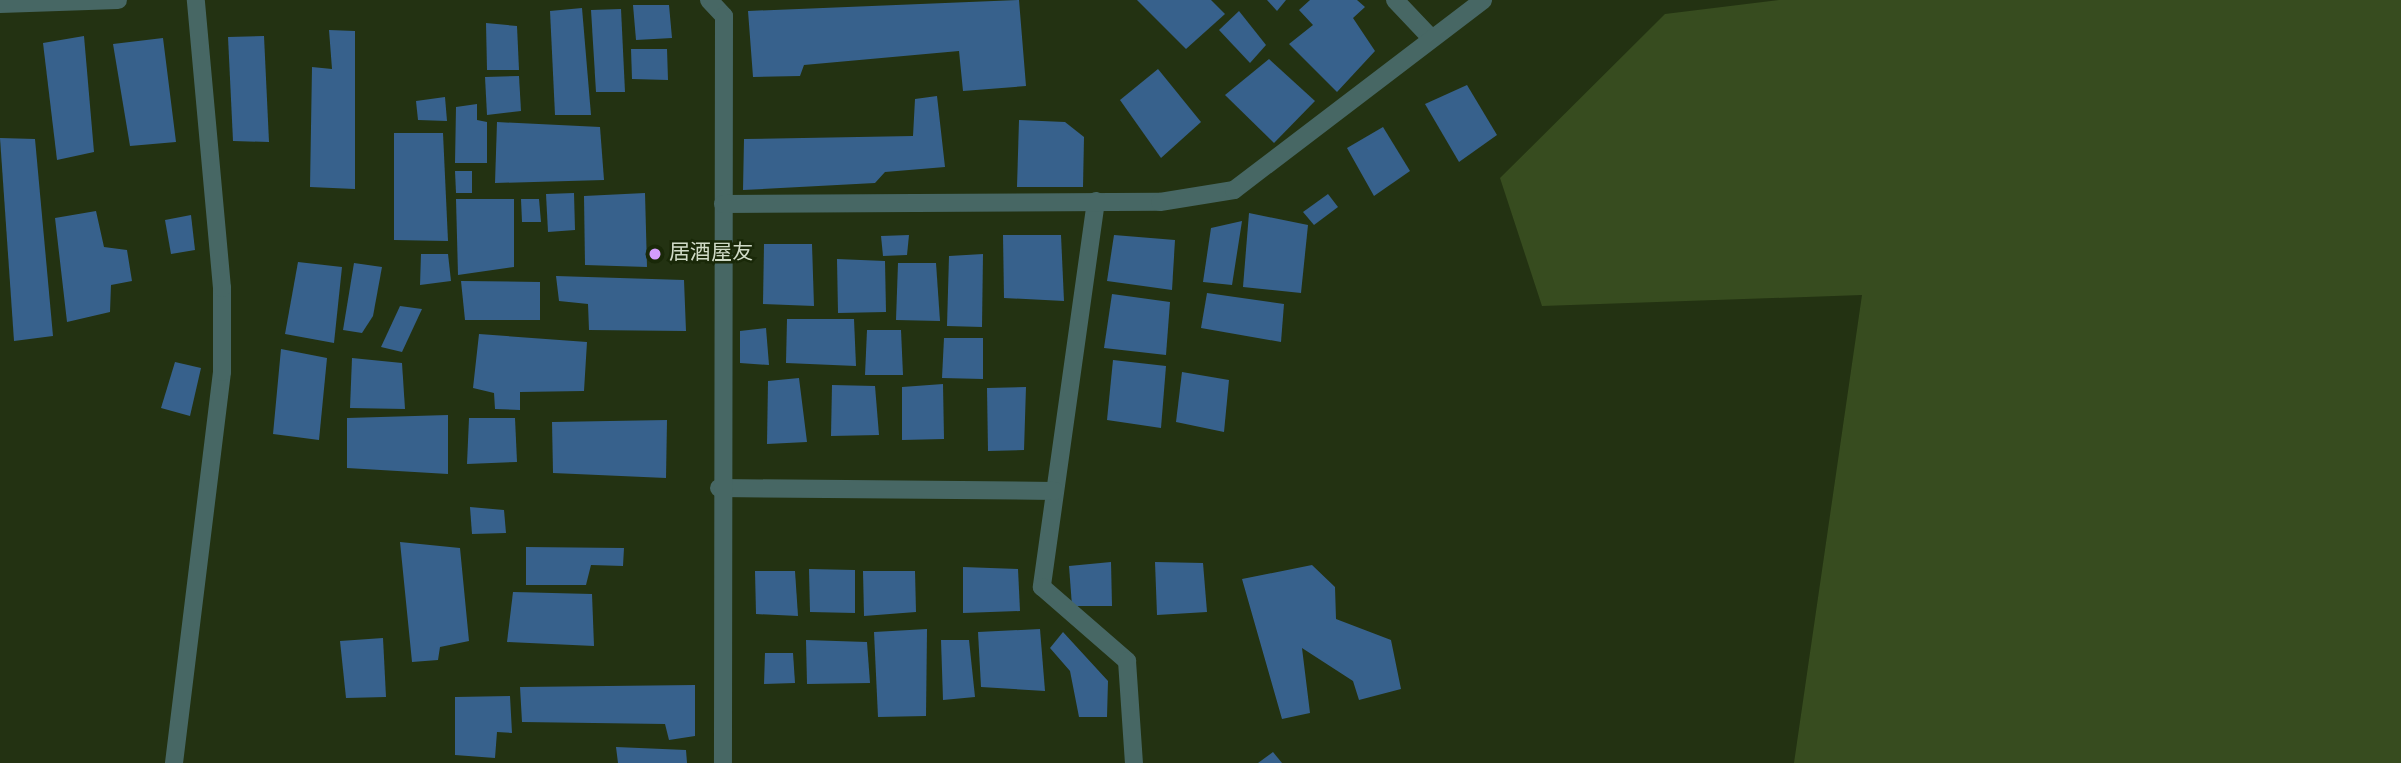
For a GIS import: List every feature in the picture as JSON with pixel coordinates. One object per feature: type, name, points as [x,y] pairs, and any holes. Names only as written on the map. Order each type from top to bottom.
[{"type":"street","points":[[0,4],[118,0]]},
{"type":"street","points":[[174,763],[222,372],[222,288],[196,0]]},
{"type":"street","points":[[709,0],[724,16],[719,488],[723,763]]},
{"type":"street","points":[[1395,0],[1430,37]]},
{"type":"street","points":[[723,204],[1160,202],[1234,190],[1430,37],[1483,0]]},
{"type":"street","points":[[1096,201],[1042,587],[1127,662],[1134,763]]},
{"type":"street","points":[[719,488],[1055,491]]},
{"type":"green space","points":[[1779,0],[2401,0],[2401,763],[1794,763],[1862,295],[1542,306],[1500,178],[1665,14]]},
{"type":"building","points":[[1019,0],[1026,86],[963,91],[959,51],[804,65],[800,76],[753,77],[748,11]]},
{"type":"building","points":[[1137,0],[1211,0],[1225,14],[1186,49]]},
{"type":"building","points":[[1267,0],[1286,0],[1277,11]]},
{"type":"building","points":[[1310,0],[1357,0],[1365,7],[1353,18],[1375,51],[1337,92],[1289,44],[1313,25],[1299,10]]},
{"type":"building","points":[[633,5],[669,5],[672,38],[636,40]]},
{"type":"building","points":[[582,8],[591,115],[555,115],[550,11]]},
{"type":"building","points":[[621,9],[625,92],[596,92],[591,10]]},
{"type":"building","points":[[1239,11],[1266,45],[1250,63],[1219,30]]},
{"type":"building","points":[[486,23],[517,26],[519,70],[487,70]]},
{"type":"building","points":[[329,30],[355,31],[355,189],[310,187],[312,67],[332,69]]},
{"type":"building","points":[[84,36],[94,152],[57,160],[43,43]]},
{"type":"building","points":[[264,36],[269,142],[233,141],[228,37]]},
{"type":"building","points":[[163,38],[176,142],[130,146],[113,44]]},
{"type":"building","points":[[631,49],[667,49],[668,80],[632,79]]},
{"type":"building","points":[[1269,59],[1315,101],[1274,143],[1225,95]]},
{"type":"building","points":[[1158,69],[1201,122],[1161,158],[1120,100]]},
{"type":"building","points":[[519,76],[521,111],[487,115],[485,77]]},
{"type":"building","points":[[1467,85],[1497,135],[1459,162],[1425,104]]},
{"type":"building","points":[[937,96],[945,167],[885,172],[875,183],[743,190],[744,139],[913,136],[915,99]]},
{"type":"building","points":[[445,97],[447,121],[418,120],[416,101]]},
{"type":"building","points":[[477,104],[477,120],[487,122],[487,163],[455,163],[456,107]]},
{"type":"building","points":[[1019,120],[1065,122],[1084,137],[1083,187],[1017,187]]},
{"type":"building","points":[[497,122],[600,127],[604,180],[495,183]]},
{"type":"building","points":[[1383,127],[1410,171],[1374,196],[1347,148]]},
{"type":"building","points":[[394,133],[443,133],[448,241],[394,240]]},
{"type":"building","points":[[0,138],[35,139],[53,336],[14,341]]},
{"type":"building","points":[[455,171],[472,171],[472,193],[456,193]]},
{"type":"building","points":[[574,193],[575,230],[548,232],[546,194]]},
{"type":"building","points":[[645,193],[647,267],[585,265],[584,196]]},
{"type":"building","points":[[1328,194],[1338,207],[1314,225],[1303,212]]},
{"type":"building","points":[[456,199],[514,199],[514,267],[458,275]]},
{"type":"building","points":[[521,199],[539,199],[541,222],[522,222]]},
{"type":"building","points":[[96,211],[104,247],[127,250],[132,281],[111,285],[110,312],[67,322],[55,218]]},
{"type":"building","points":[[1249,213],[1308,225],[1301,293],[1243,287]]},
{"type":"building","points":[[191,215],[195,250],[171,254],[165,220]]},
{"type":"building","points":[[1242,221],[1232,285],[1203,282],[1211,228]]},
{"type":"building","points":[[909,235],[907,255],[883,256],[881,236]]},
{"type":"building","points":[[1003,235],[1061,235],[1064,301],[1004,298]]},
{"type":"building","points":[[1114,235],[1175,240],[1172,290],[1107,281]]},
{"type":"building","points":[[764,244],[812,244],[814,306],[763,304]]},
{"type":"building","points":[[421,254],[448,254],[451,281],[420,285]]},
{"type":"building","points":[[983,254],[982,327],[947,326],[949,256]]},
{"type":"building","points":[[837,259],[885,261],[886,312],[838,313]]},
{"type":"building","points":[[298,262],[342,267],[334,343],[285,334]]},
{"type":"building","points":[[354,263],[382,267],[373,316],[362,333],[343,330]]},
{"type":"building","points":[[898,263],[936,263],[940,321],[896,320]]},
{"type":"building","points":[[556,276],[684,280],[686,331],[589,330],[588,304],[559,301]]},
{"type":"building","points":[[461,281],[540,282],[540,320],[465,320]]},
{"type":"building","points":[[1207,293],[1284,304],[1281,342],[1201,328]]},
{"type":"building","points":[[1112,294],[1170,302],[1166,355],[1104,348]]},
{"type":"building","points":[[400,306],[422,309],[402,352],[381,347]]},
{"type":"building","points":[[787,319],[854,319],[856,366],[786,363]]},
{"type":"building","points":[[766,328],[769,365],[740,363],[740,331]]},
{"type":"building","points":[[867,330],[901,330],[903,375],[865,375]]},
{"type":"building","points":[[479,334],[587,342],[584,391],[520,392],[520,410],[495,409],[494,393],[473,388]]},
{"type":"building","points":[[944,338],[983,338],[983,379],[942,378]]},
{"type":"building","points":[[281,349],[327,358],[319,440],[273,434]]},
{"type":"building","points":[[352,358],[402,363],[405,409],[350,408]]},
{"type":"building","points":[[1113,360],[1166,366],[1161,428],[1107,420]]},
{"type":"building","points":[[175,362],[201,368],[190,416],[161,408]]},
{"type":"building","points":[[1182,372],[1229,380],[1224,432],[1176,422]]},
{"type":"building","points":[[799,378],[807,442],[767,444],[768,381]]},
{"type":"building","points":[[943,384],[944,439],[902,440],[902,387]]},
{"type":"building","points":[[832,385],[875,386],[879,435],[831,436]]},
{"type":"building","points":[[1026,387],[1024,450],[988,451],[987,388]]},
{"type":"building","points":[[448,415],[448,474],[347,468],[347,418]]},
{"type":"building","points":[[469,418],[515,418],[517,462],[467,464]]},
{"type":"building","points":[[667,420],[666,478],[553,473],[552,422]]},
{"type":"building","points":[[470,507],[504,510],[506,533],[472,534]]},
{"type":"building","points":[[400,542],[460,548],[469,641],[440,647],[438,660],[412,662]]},
{"type":"building","points":[[526,547],[624,548],[623,566],[591,565],[586,585],[526,585]]},
{"type":"building","points":[[1111,562],[1112,606],[1072,606],[1069,566]]},
{"type":"building","points":[[1155,562],[1203,563],[1207,612],[1157,615]]},
{"type":"building","points":[[1312,565],[1335,587],[1336,619],[1391,640],[1401,689],[1359,700],[1353,681],[1302,648],[1310,713],[1282,719],[1242,579]]},
{"type":"building","points":[[963,567],[1018,569],[1020,611],[963,613]]},
{"type":"building","points":[[809,569],[855,570],[855,613],[810,612]]},
{"type":"building","points":[[755,571],[795,571],[798,616],[756,614]]},
{"type":"building","points":[[863,571],[915,571],[916,612],[864,616]]},
{"type":"building","points":[[513,592],[592,594],[594,646],[507,642]]},
{"type":"building","points":[[927,629],[926,716],[878,717],[874,632]]},
{"type":"building","points":[[1040,629],[1045,691],[981,687],[978,632]]},
{"type":"building","points":[[1063,632],[1108,681],[1107,717],[1079,717],[1070,671],[1050,648]]},
{"type":"building","points":[[383,638],[386,697],[346,698],[340,641]]},
{"type":"building","points":[[806,640],[867,642],[870,683],[807,684]]},
{"type":"building","points":[[941,640],[969,640],[975,697],[943,700]]},
{"type":"building","points":[[765,653],[793,653],[795,683],[764,684]]},
{"type":"building","points":[[695,685],[695,736],[669,740],[665,724],[522,722],[520,687]]},
{"type":"building","points":[[510,696],[512,733],[497,732],[495,758],[455,755],[455,697]]},
{"type":"building","points":[[616,747],[686,750],[687,763],[618,763]]},
{"type":"building","points":[[1273,752],[1282,763],[1258,763]]},
{"type":"place","name":"居酒屋友","points":[[655,254]]}]
